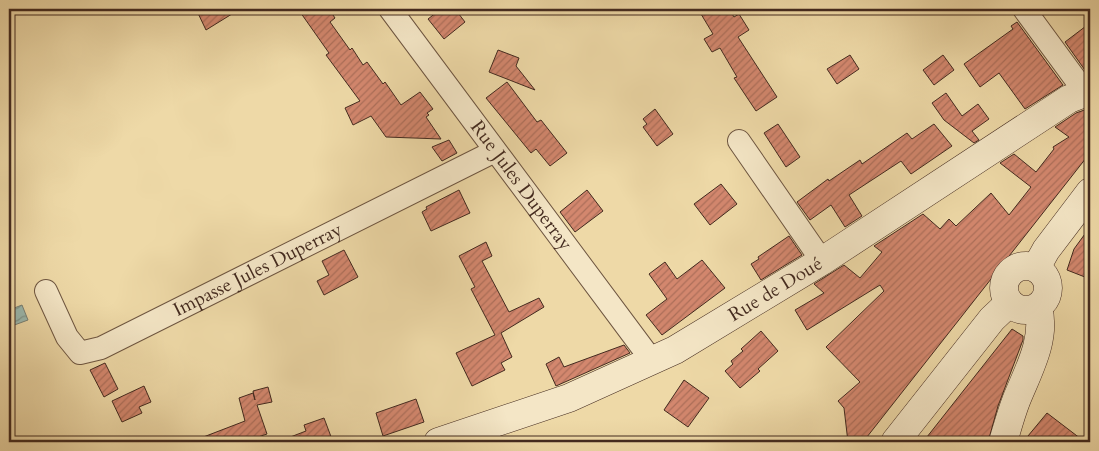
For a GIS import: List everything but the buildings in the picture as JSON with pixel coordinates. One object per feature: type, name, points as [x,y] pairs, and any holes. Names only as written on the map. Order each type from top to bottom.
[{"type":"street","name":"Rue Jules Duperray","points":[[390,9],[653,362]]},
{"type":"street","points":[[1024,9],[1079,84],[1090,90]]},
{"type":"street","name":"Rue de Doué","points":[[438,442],[568,398],[653,362],[822,261],[1069,99],[1090,90]]},
{"type":"street","points":[[739,141],[822,261]]},
{"type":"street","name":"Impasse Jules Duperray","points":[[46,291],[67,337],[80,353],[101,348],[495,151]]},
{"type":"street","points":[[1036,268],[1046,250],[1090,192]]},
{"type":"street","points":[[1022,266],[1036,268],[1046,278],[1048,284],[1047,298],[1038,308],[1026,311],[1019,310],[1009,302],[1004,288],[1005,281],[1009,274],[1022,266]]},
{"type":"street","points":[[895,442],[992,319],[1009,302]]},
{"type":"street","points":[[1003,442],[1034,356],[1041,327],[1038,308]]},
{"type":"water","points":[[22,305],[28,320],[9,327],[9,310]]}]
